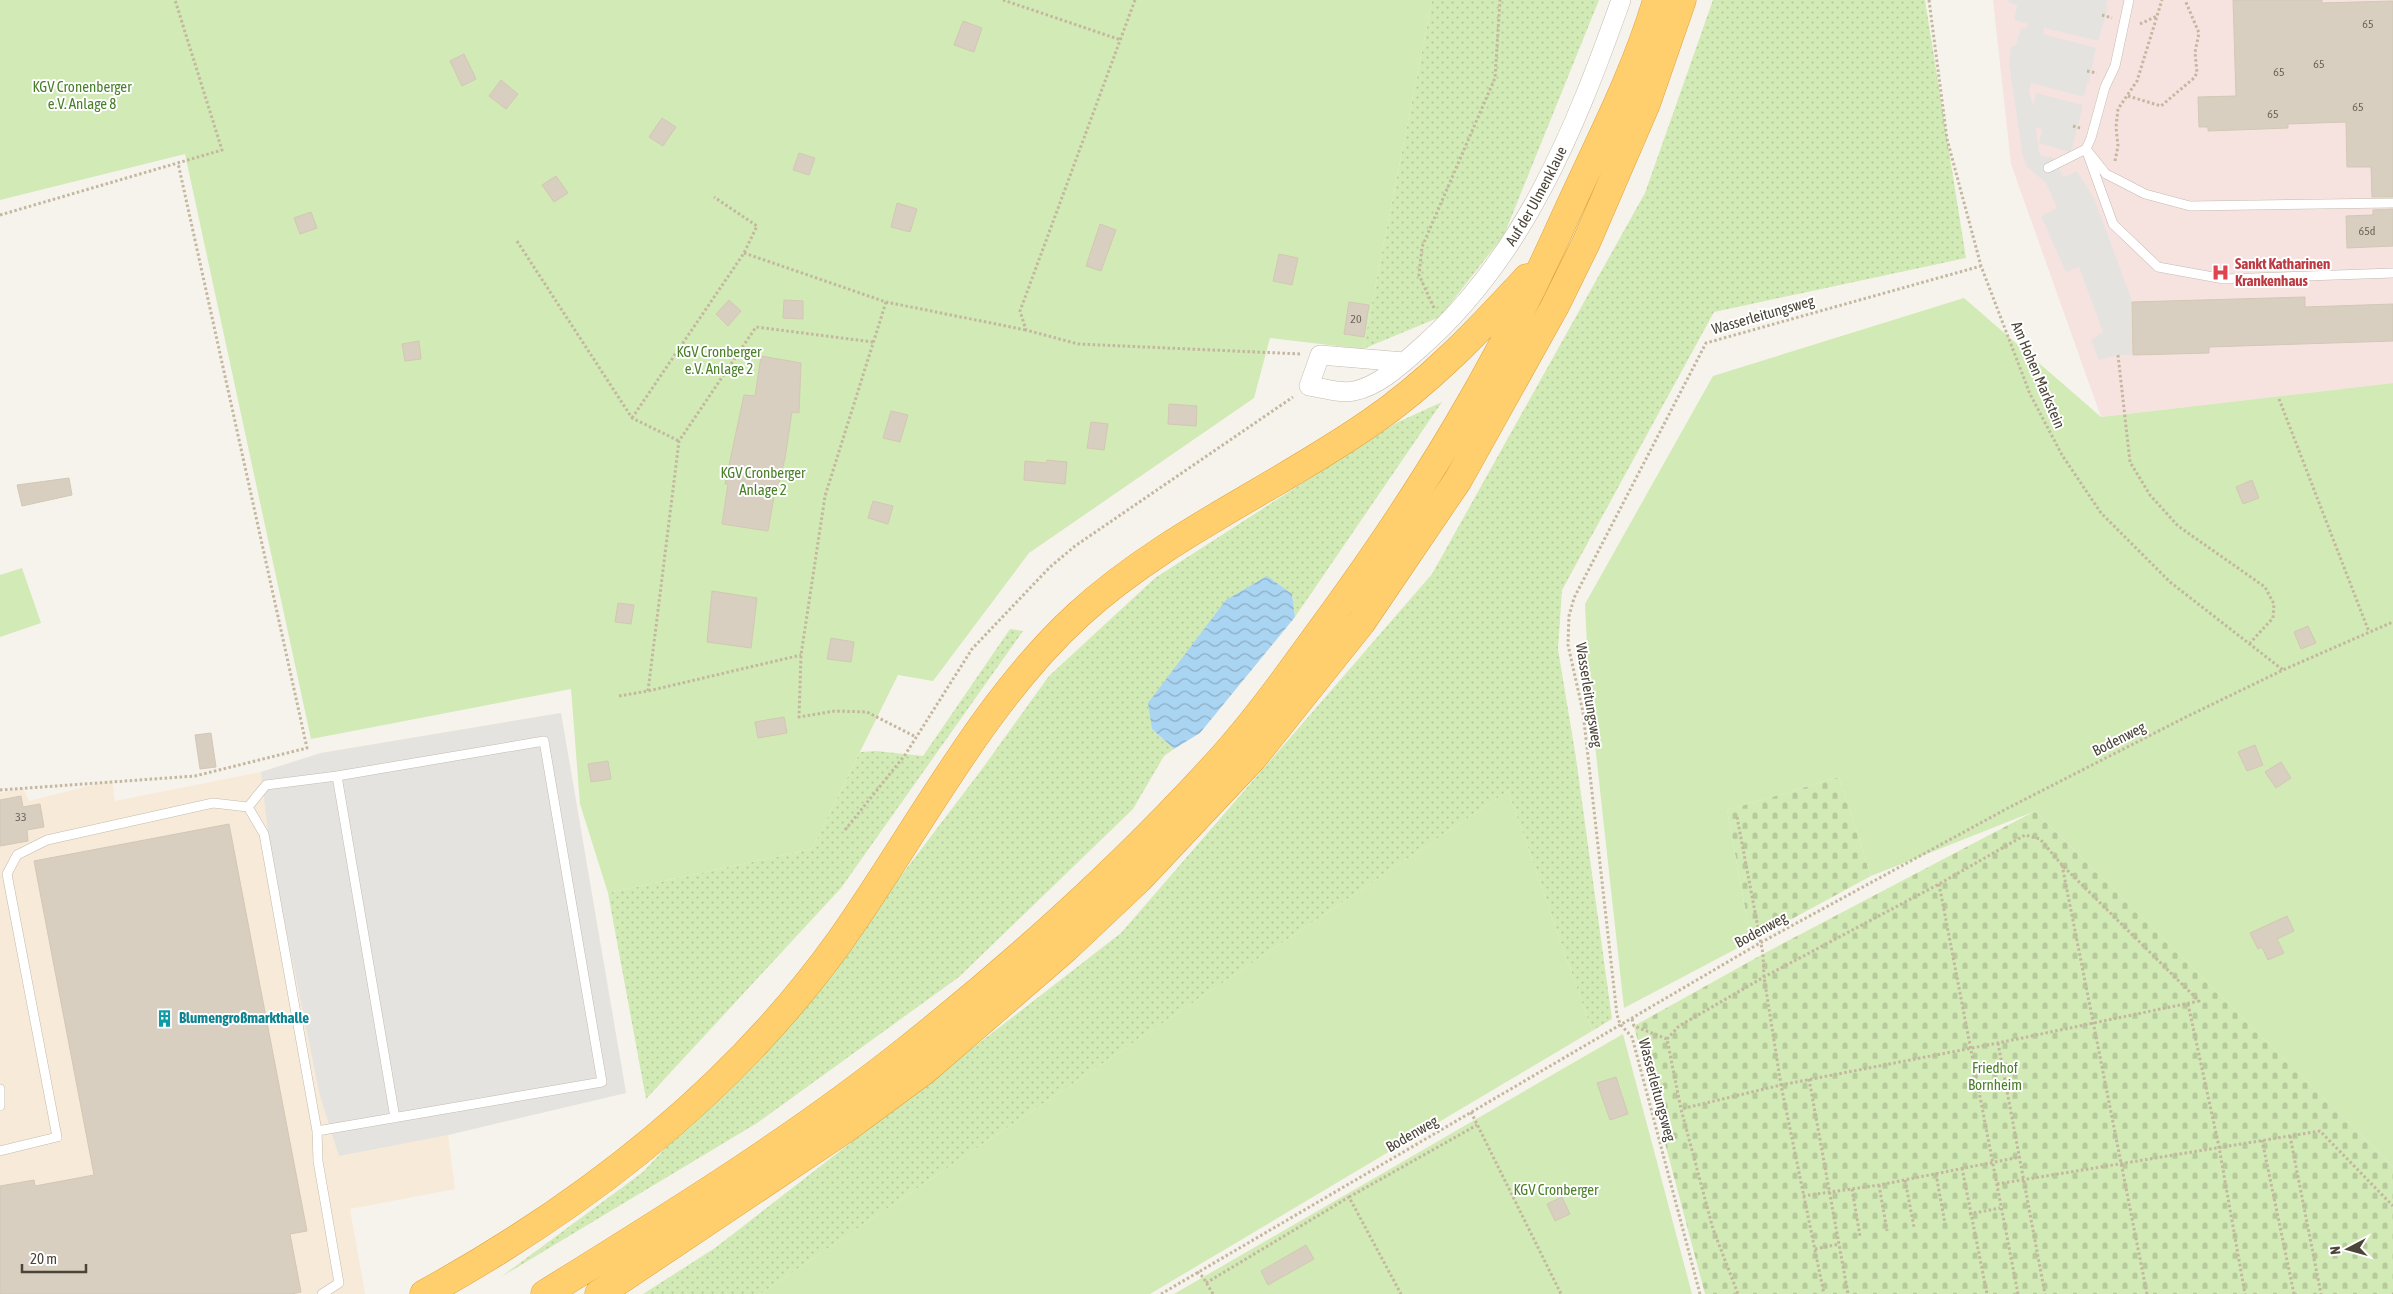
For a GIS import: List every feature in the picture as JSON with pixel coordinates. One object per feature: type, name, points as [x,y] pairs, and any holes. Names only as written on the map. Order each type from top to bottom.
[{"type":"highway","points":[[545,1294],[770,1149],[907,1050],[980,991],[1052,927],[1225,754],[1282,683],[1387,539],[1464,417],[1497,357],[1547,257],[1628,78],[1656,0]]},
{"type":"highway","points":[[599,1294],[821,1145],[925,1070],[1066,948],[1158,858],[1253,758],[1361,623],[1458,480],[1555,306],[1586,243],[1646,104],[1682,0]]},
{"type":"highway","points":[[424,1294],[511,1244],[565,1208],[624,1164],[685,1111],[741,1056],[786,1008],[837,945],[968,748],[1041,651],[1077,615],[1119,580],[1179,540],[1370,424],[1417,388],[1466,344],[1547,257]]},
{"type":"street","name":"Auf der Ulmenklaue","points":[[1309,386],[1352,392],[1369,386],[1404,362],[1443,328],[1485,281],[1513,242],[1537,201],[1572,127],[1621,0]]},
{"type":"street","points":[[1309,386],[1320,354],[1404,362]]},
{"type":"lane","points":[[2048,168],[2086,149],[2091,138],[2105,87],[2114,66],[2129,0]]},
{"type":"lane","points":[[2086,149],[2106,174],[2145,194],[2190,206],[2393,203]]},
{"type":"lane","points":[[2086,149],[2113,224],[2158,267],[2224,279],[2393,273]]},
{"type":"lane","points":[[248,807],[266,785],[337,776],[544,741],[602,1082],[317,1131]]},
{"type":"lane","points":[[337,776],[395,1118]]},
{"type":"lane","points":[[0,1151],[57,1137],[7,874],[17,855],[47,840],[213,803],[248,807]]},
{"type":"lane","points":[[248,807],[264,834],[317,1131],[318,1161],[339,1283],[322,1294]]},
{"type":"lane","points":[[0,1089],[0,1106]]},
{"type":"path","points":[[0,214],[222,150],[175,0]]},
{"type":"path","points":[[1003,0],[1121,40]]},
{"type":"path","points":[[1026,330],[1020,311],[1135,0]]},
{"type":"path","points":[[1443,328],[1419,275],[1422,247],[1495,78],[1500,0]]},
{"type":"path","name":"Am Hohen Markstein","points":[[1929,0],[1947,138],[1981,266],[2030,394],[2062,455],[2102,513],[2170,582],[2283,670]]},
{"type":"path","points":[[2106,174],[2114,165],[2118,146],[2116,126],[2118,109],[2137,81],[2162,0]]},
{"type":"path","points":[[2128,96],[2161,106],[2194,78],[2197,73],[2195,52],[2198,33],[2185,0]]},
{"type":"path","points":[[0,790],[195,776],[307,748],[178,163]]},
{"type":"path","points":[[632,418],[744,253],[757,226],[714,197]]},
{"type":"path","points":[[517,241],[632,418],[679,441]]},
{"type":"path","points":[[744,253],[886,302],[1026,330],[1078,344],[1320,354]]},
{"type":"path","name":"Wasserleitungsweg","points":[[1700,1294],[1632,1037],[1620,1024],[1583,712],[1568,645],[1570,616],[1574,598],[1706,343],[1981,266]]},
{"type":"path","points":[[886,302],[825,496],[801,655],[799,717],[835,711],[867,712],[916,737]]},
{"type":"path","points":[[648,691],[679,441],[756,327],[873,342]]},
{"type":"path","points":[[2118,355],[2130,462],[2150,495],[2178,526],[2265,586],[2274,604],[2273,618],[2250,643]]},
{"type":"path","points":[[845,830],[905,755],[972,649],[1050,567],[1075,546],[1309,386]]},
{"type":"path","points":[[2278,399],[2370,632]]},
{"type":"path","name":"Bodenweg","points":[[1161,1294],[1760,943],[2008,808],[2283,670],[2393,622]]},
{"type":"path","points":[[619,696],[801,655]]},
{"type":"path","points":[[1737,817],[1760,943],[1781,1084],[1824,1294]]},
{"type":"path","points":[[1667,1039],[1678,1026],[2025,835],[2040,840],[2062,865],[2199,1002],[1998,1044],[1781,1084],[1680,1109]]},
{"type":"path","points":[[2062,865],[2147,1294]]},
{"type":"path","points":[[1939,884],[2018,1294]]},
{"type":"path","points":[[2188,1004],[2218,1146],[2245,1294]]},
{"type":"path","points":[[1632,1019],[1634,1026],[1667,1039]]},
{"type":"path","points":[[1667,1039],[1680,1109],[1713,1229],[1738,1294]]},
{"type":"path","points":[[1998,1044],[2025,1179],[2045,1294]]},
{"type":"path","points":[[1809,1079],[1848,1294]]},
{"type":"path","points":[[1471,1112],[1561,1294]]},
{"type":"path","points":[[1206,1283],[1349,1196],[1477,1125]]},
{"type":"path","points":[[1997,1184],[2218,1146],[2320,1131],[2393,1206]]},
{"type":"path","points":[[2290,1136],[2321,1294]]},
{"type":"path","points":[[2262,1140],[2294,1294]]},
{"type":"path","points":[[1803,1196],[1879,1185],[2020,1157]]},
{"type":"path","points":[[1962,1168],[1969,1214],[1987,1294]]},
{"type":"path","points":[[1936,1174],[1945,1224]]},
{"type":"path","points":[[1905,1180],[1914,1227]]},
{"type":"path","points":[[1879,1185],[1887,1231]]},
{"type":"path","points":[[1852,1189],[1860,1236]]},
{"type":"path","points":[[1349,1196],[1401,1294]]},
{"type":"path","points":[[1969,1214],[2000,1208]]},
{"type":"path","points":[[1815,1250],[1839,1244]]},
{"type":"path","points":[[1197,1272],[1213,1294]]},
{"type":"shaded area","name":"Sankt Katharinen Krankenhaus","points":[[1993,0],[2393,0],[2393,383],[2101,417],[2011,164]]},
{"type":"shaded area","points":[[2009,0],[2108,0],[2106,6],[2108,7],[2098,41],[2044,28],[2043,34],[2096,48],[2089,83],[2087,83],[2084,97],[2031,83],[2029,90],[2033,106],[2036,93],[2083,105],[2072,149],[2069,152],[2039,143],[2042,129],[2036,128],[2039,151],[2041,156],[2052,157],[2064,177],[2077,171],[2094,198],[2131,298],[2132,355],[2118,355],[2099,360],[2091,340],[2103,332],[2079,267],[2066,272],[2041,216],[2057,208],[2046,183],[2027,167],[2023,157],[2009,64],[2011,47],[2016,45],[2021,28],[2026,29],[2028,24],[2014,20],[2017,5],[2008,2]]},
{"type":"shaded area","points":[[561,713],[626,1093],[448,1135],[455,1189],[350,1209],[365,1294],[0,1294],[0,793],[23,788],[29,801],[112,780],[115,801],[261,772],[321,753]]},
{"type":"shaded area","points":[[561,713],[626,1093],[448,1135],[339,1156],[320,1096],[270,850],[261,772],[321,753]]},
{"type":"green space","name":"KGV Cronberger e.V. Anlage 2","points":[[0,0],[1432,0],[1363,349],[1270,338],[1254,398],[1029,553],[933,681],[898,675],[812,849],[608,893],[580,804],[571,689],[311,739],[185,154],[0,200]]},
{"type":"green space","points":[[1432,0],[1599,0],[1504,235],[1440,317],[1363,349]]},
{"type":"green space","points":[[1713,0],[1925,0],[1966,258],[1714,312],[1562,590],[1558,649],[1576,758],[1612,1019],[1592,1031],[1508,791],[760,1294],[643,1294],[715,1248],[1121,933],[1432,574],[1645,193]]},
{"type":"green space","points":[[1964,298],[2101,417],[2393,383],[2393,1167],[2035,811],[1871,876],[1839,777],[1727,810],[1751,941],[1624,1008],[1589,690],[1585,604],[1713,376]]},
{"type":"green space","points":[[1442,402],[1295,617],[1292,594],[1152,729],[1174,749],[1164,756],[1133,809],[959,977],[757,1123],[501,1277],[643,1172],[819,984],[982,769],[1049,676],[1155,578],[1396,423]]},
{"type":"green space","points":[[22,568],[41,623],[0,637],[0,575]]},
{"type":"green space","points":[[1010,629],[1023,631],[841,888],[646,1099],[608,893],[812,849],[860,752],[876,751],[923,756]]},
{"type":"green space","points":[[1839,777],[1871,876],[1751,941],[1727,810]]},
{"type":"green space","points":[[1508,791],[1592,1031],[1150,1294],[760,1294]]},
{"type":"green space","name":"Friedhof Bornheim","points":[[2035,811],[2393,1167],[2393,1294],[1705,1294],[1634,1026],[1763,954]]},
{"type":"green space","name":"KGV Cronberger","points":[[1623,1034],[1692,1294],[1174,1294]]},
{"type":"water","points":[[1267,576],[1292,594],[1295,617],[1200,733],[1174,749],[1152,729],[1148,703],[1226,600]]},
{"type":"building","points":[[2233,0],[2322,0],[2322,3],[2393,1],[2393,197],[2372,197],[2371,167],[2347,167],[2346,122],[2288,124],[2288,128],[2208,131],[2208,127],[2199,127],[2198,97],[2236,96]]},
{"type":"building","points":[[963,21],[982,28],[974,52],[954,45]]},
{"type":"building","points":[[464,54],[476,79],[462,86],[450,61]]},
{"type":"building","points":[[501,80],[518,94],[506,109],[489,96]]},
{"type":"building","points":[[662,118],[676,127],[663,146],[649,137]]},
{"type":"building","points":[[799,153],[815,158],[809,175],[793,170]]},
{"type":"building","points":[[556,176],[568,193],[554,202],[542,185]]},
{"type":"building","points":[[897,203],[917,209],[910,232],[891,227]]},
{"type":"building","points":[[2393,209],[2393,246],[2347,248],[2346,216],[2373,215],[2373,210]]},
{"type":"building","points":[[311,212],[317,228],[300,234],[294,218]]},
{"type":"building","points":[[1100,224],[1116,230],[1101,271],[1086,266]]},
{"type":"building","points":[[1279,254],[1298,258],[1292,285],[1273,281]]},
{"type":"building","points":[[2305,297],[2305,307],[2393,304],[2393,341],[2209,347],[2209,353],[2133,355],[2132,302]]},
{"type":"building","points":[[729,300],[741,311],[728,326],[716,314]]},
{"type":"building","points":[[784,300],[803,301],[803,319],[783,318]]},
{"type":"building","points":[[1349,302],[1369,305],[1364,337],[1344,334]]},
{"type":"building","points":[[419,341],[421,359],[405,361],[402,344]]},
{"type":"building","points":[[761,356],[801,363],[799,413],[792,412],[785,458],[777,491],[775,491],[768,531],[722,524],[728,484],[725,484],[744,395],[755,396]]},
{"type":"building","points":[[1169,404],[1197,406],[1196,426],[1168,424]]},
{"type":"building","points":[[891,411],[908,415],[900,442],[883,438]]},
{"type":"building","points":[[1091,422],[1108,424],[1104,450],[1087,448]]},
{"type":"building","points":[[1047,460],[1067,462],[1065,484],[1024,480],[1025,461],[1046,463]]},
{"type":"building","points":[[69,478],[72,495],[22,506],[17,485]]},
{"type":"building","points":[[2252,480],[2259,498],[2243,504],[2236,487]]},
{"type":"building","points":[[873,501],[893,506],[888,524],[868,518]]},
{"type":"building","points":[[712,591],[757,598],[751,648],[707,642]]},
{"type":"building","points":[[618,603],[634,605],[631,624],[615,622]]},
{"type":"building","points":[[2308,626],[2316,643],[2301,649],[2294,632]]},
{"type":"building","points":[[831,638],[854,642],[851,662],[827,659]]},
{"type":"building","points":[[784,717],[787,733],[758,738],[755,722]]},
{"type":"building","points":[[211,733],[216,767],[200,769],[195,735]]},
{"type":"building","points":[[2255,745],[2263,765],[2247,771],[2238,752]]},
{"type":"building","points":[[608,761],[611,779],[591,782],[588,764]]},
{"type":"building","points":[[2281,762],[2291,778],[2276,788],[2265,772]]},
{"type":"building","points":[[21,796],[23,807],[40,804],[44,827],[27,830],[28,841],[0,846],[0,800]]},
{"type":"building","name":"Blumengroßmarkthalle","points":[[229,824],[307,1231],[290,1234],[301,1292],[291,1294],[0,1294],[0,1186],[34,1180],[35,1186],[94,1175],[34,861]]},
{"type":"building","points":[[2287,916],[2294,931],[2277,939],[2284,953],[2268,960],[2262,947],[2258,949],[2250,933]]},
{"type":"building","points":[[1616,1077],[1628,1114],[1610,1120],[1597,1083]]},
{"type":"building","points":[[1562,1197],[1570,1214],[1555,1221],[1547,1204]]},
{"type":"building","points":[[1306,1245],[1314,1259],[1268,1285],[1261,1271]]},
{"type":"place","name":"Sankt Katharinen Krankenhaus","points":[[2221,273]]},
{"type":"place","name":"Blumengroßmarkthalle","points":[[165,1018]]},
{"type":"park label","name":"KGV Cronenberger e.V. Anlage 8","points":[[82,96]]},
{"type":"park label","name":"KGV Cronberger Anlage 2","points":[[763,482]]}]
